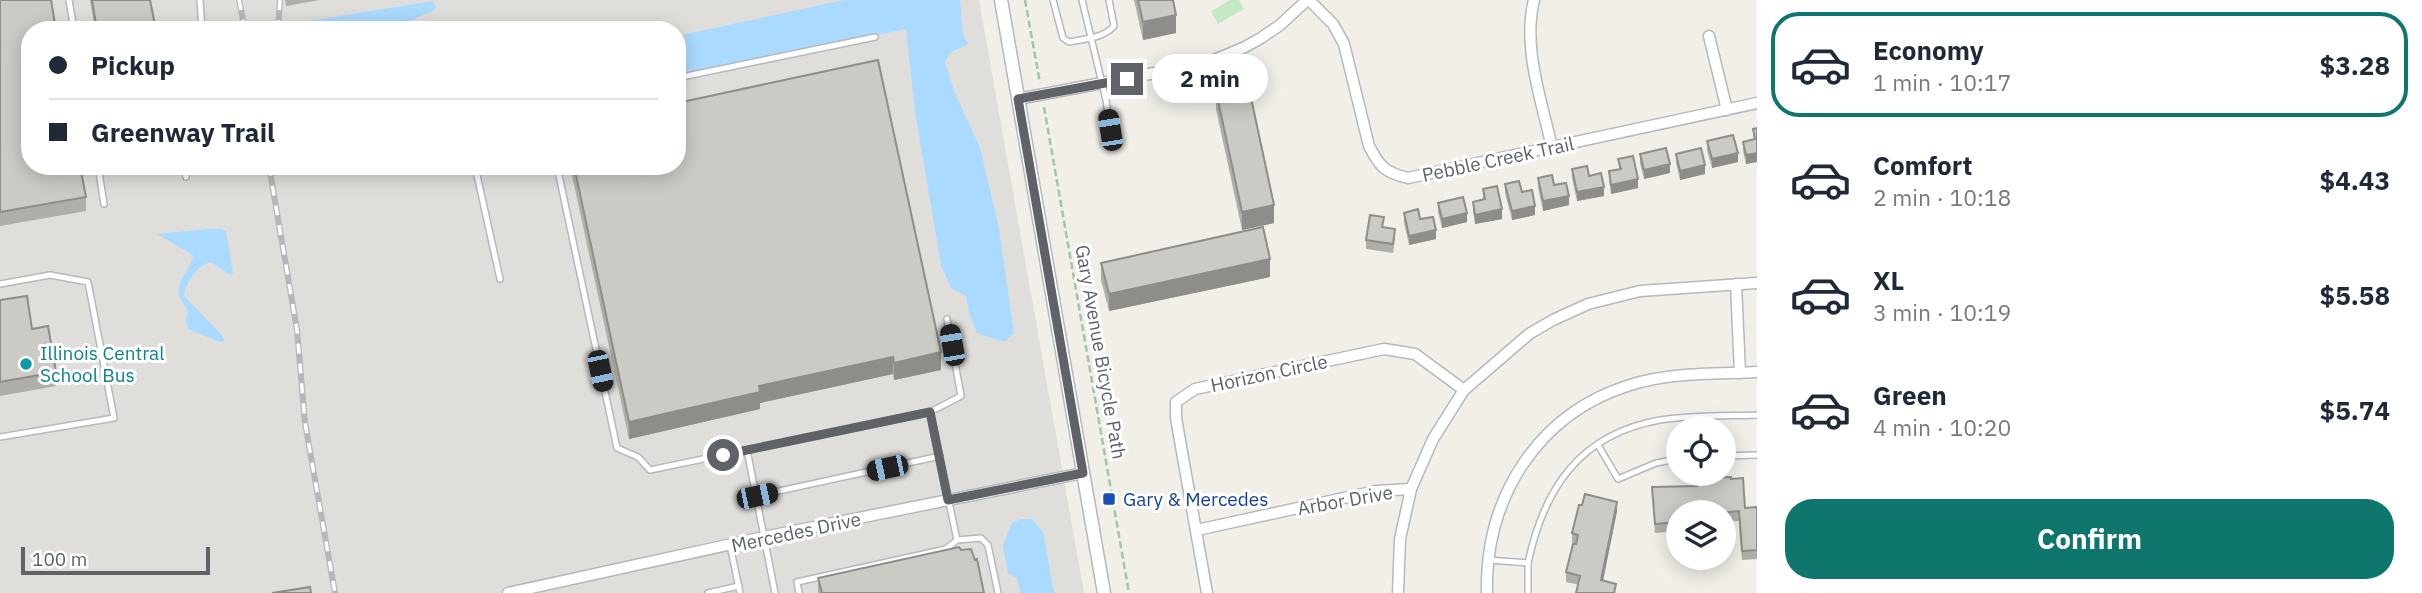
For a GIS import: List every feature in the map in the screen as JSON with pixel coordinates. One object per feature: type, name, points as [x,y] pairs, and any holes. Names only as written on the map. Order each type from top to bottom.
[{"type":"street","points":[[1001,0],[1104,593]]},
{"type":"street","points":[[1018,99],[1183,69],[1219,59],[1261,38],[1308,0]]},
{"type":"street","name":"Pebble Creek Trail","points":[[1308,0],[1333,24],[1344,44],[1369,146],[1385,177],[1424,176],[1757,103]]},
{"type":"street","points":[[1534,0],[1531,53],[1552,148]]},
{"type":"street","points":[[1709,36],[1727,110]]},
{"type":"street","points":[[1398,593],[1400,539],[1411,489],[1433,439],[1464,390],[1530,334],[1588,304],[1640,290],[1757,283]]},
{"type":"street","points":[[1735,284],[1740,373]]},
{"type":"street","name":"Horizon Circle","points":[[1208,593],[1176,418],[1176,402],[1195,389],[1384,349],[1416,354],[1464,390]]},
{"type":"street","points":[[1487,593],[1488,560],[1499,510],[1527,457],[1567,417],[1597,398],[1629,385],[1673,376],[1757,372]]},
{"type":"street","name":"Mercedes Drive","points":[[508,593],[764,537],[1083,473]]},
{"type":"street","name":"Arbor Drive","points":[[1197,530],[1376,491],[1411,489]]},
{"type":"lane","points":[[69,0],[72,21]]},
{"type":"lane","points":[[200,0],[201,21]]},
{"type":"lane","points":[[1053,0],[1065,41],[1069,43],[1111,30],[1114,26],[1108,0]]},
{"type":"lane","points":[[1082,0],[1110,130]]},
{"type":"lane","points":[[686,76],[875,37]]},
{"type":"lane","points":[[99,175],[104,204]]},
{"type":"lane","points":[[477,175],[500,279]]},
{"type":"lane","points":[[559,175],[617,448],[638,457],[650,470],[930,412],[961,396],[947,319]]},
{"type":"lane","points":[[0,284],[50,275],[88,282],[114,418],[0,437]]},
{"type":"lane","points":[[930,412],[957,540]]},
{"type":"lane","points":[[1528,593],[1528,563],[1540,517],[1555,487],[1583,456],[1632,427],[1662,420],[1757,415]]},
{"type":"lane","points":[[1598,445],[1618,479],[1644,467],[1666,462]]},
{"type":"lane","points":[[747,450],[775,593]]},
{"type":"lane","points":[[1736,456],[1757,455]]},
{"type":"lane","points":[[757,496],[940,456]]},
{"type":"lane","points":[[799,593],[797,582],[946,549],[957,540],[981,538],[988,545],[998,593]]},
{"type":"lane","points":[[730,545],[740,593]]},
{"type":"lane","points":[[1488,560],[1528,563]]},
{"type":"lane","points":[[708,593],[739,586]]},
{"type":"path","points":[[1025,0],[1039,79]]},
{"type":"path","name":"Gary Avenue Bicycle Path","points":[[1045,116],[1129,593]]},
{"type":"shaded area","points":[[0,0],[979,0],[1084,593],[0,593]]},
{"type":"green space","points":[[1230,0],[1239,0],[1244,9],[1218,24],[1211,11]]},
{"type":"water","points":[[844,0],[960,0],[963,34],[968,44],[950,53],[945,62],[954,91],[980,148],[998,223],[1014,333],[1005,341],[977,333],[966,296],[951,288],[941,265],[915,111],[906,29],[686,75],[686,34]]},
{"type":"water","points":[[433,1],[436,9],[410,21],[309,21]]},
{"type":"water","points":[[207,229],[226,231],[233,273],[230,275],[211,262],[206,264],[193,275],[184,296],[221,334],[225,341],[220,342],[188,329],[188,311],[178,290],[193,255],[157,234]]},
{"type":"water","points":[[1032,519],[1043,532],[1054,593],[1020,593],[1017,578],[1008,573],[1003,545],[1012,523]]},
{"type":"building","points":[[0,0],[51,0],[54,21],[21,21],[21,175],[82,175],[86,197],[0,212]]},
{"type":"building","points":[[92,0],[150,0],[154,21],[96,21]]},
{"type":"building","points":[[1138,0],[1173,0],[1176,15],[1143,22]]},
{"type":"building","points":[[878,60],[941,352],[894,363],[893,357],[759,386],[760,392],[629,422],[576,175],[686,175],[686,101]]},
{"type":"building","points":[[1248,84],[1274,205],[1242,212],[1216,91]]},
{"type":"building","points":[[1757,128],[1757,153],[1746,155],[1743,142],[1755,139],[1753,129]]},
{"type":"building","points":[[1733,135],[1738,153],[1712,159],[1707,141]]},
{"type":"building","points":[[1666,148],[1670,164],[1644,170],[1640,154]]},
{"type":"building","points":[[1701,148],[1705,165],[1680,171],[1676,154]]},
{"type":"building","points":[[1633,156],[1638,179],[1611,185],[1609,171],[1621,169],[1618,159]]},
{"type":"building","points":[[1587,166],[1589,176],[1601,173],[1604,187],[1577,192],[1572,169]]},
{"type":"building","points":[[1552,175],[1554,185],[1566,183],[1569,196],[1543,201],[1538,178]]},
{"type":"building","points":[[1519,181],[1522,192],[1532,190],[1535,206],[1512,211],[1505,184]]},
{"type":"building","points":[[1497,186],[1502,209],[1475,215],[1473,202],[1485,199],[1483,189]]},
{"type":"building","points":[[1463,197],[1467,213],[1442,219],[1438,203]]},
{"type":"building","points":[[1418,209],[1420,219],[1433,217],[1436,230],[1409,236],[1404,213]]},
{"type":"building","points":[[1370,215],[1384,217],[1382,227],[1395,229],[1393,244],[1366,240]]},
{"type":"building","points":[[1263,227],[1270,259],[1109,294],[1101,263]]},
{"type":"building","name":"Illinois Central School Bus","points":[[27,296],[32,329],[48,326],[56,372],[0,382],[0,300]]},
{"type":"building","points":[[1743,478],[1745,508],[1757,507],[1757,550],[1742,551],[1736,500],[1666,500],[1666,523],[1655,524],[1652,487],[1736,486],[1736,479]]},
{"type":"building","points":[[1585,494],[1617,502],[1601,580],[1616,584],[1614,593],[1576,593],[1580,576],[1566,572],[1578,535],[1572,533],[1579,505],[1582,505]]},
{"type":"building","points":[[959,547],[961,550],[971,549],[975,560],[977,559],[984,593],[822,593],[818,578]]},
{"type":"building","points":[[310,587],[311,593],[272,593]]},
{"type":"railway","points":[[239,0],[243,21]]},
{"type":"railway","points":[[279,21],[280,0]]},
{"type":"railway","points":[[271,175],[297,330],[305,423],[335,593]]},
{"type":"place","name":"Illinois Central School Bus","points":[[26,364]]},
{"type":"place","name":"Gary & Mercedes","points":[[1109,499]]},
{"type":"route","points":[[723,455],[930,412],[948,500],[1083,473],[1018,99],[1127,79]]}]
